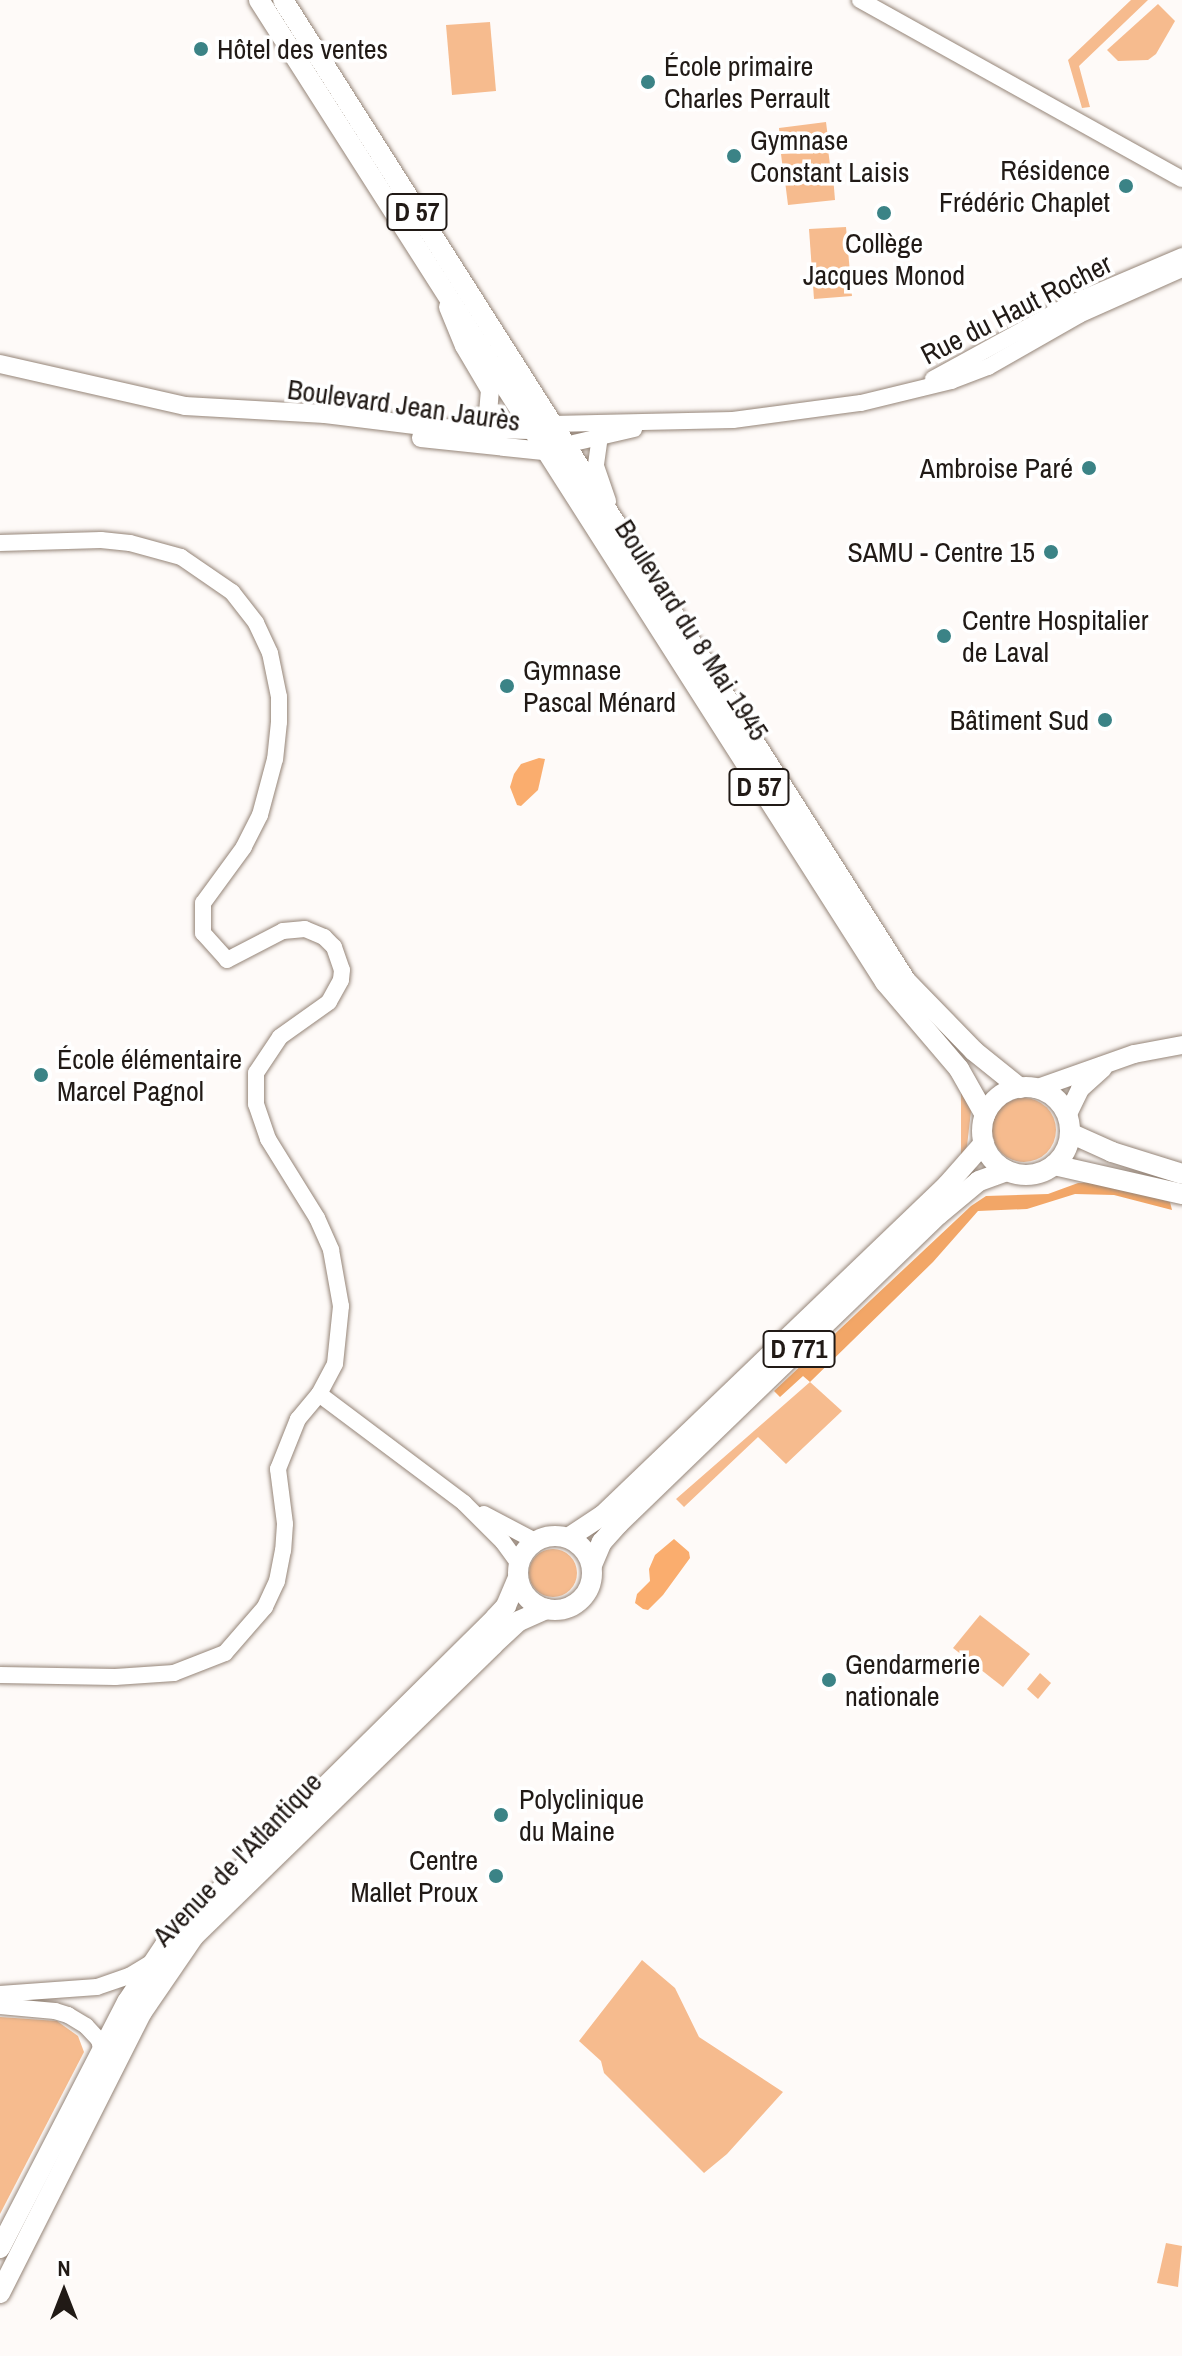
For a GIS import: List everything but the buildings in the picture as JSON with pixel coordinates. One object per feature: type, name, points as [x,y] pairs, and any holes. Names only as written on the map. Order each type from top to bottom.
[{"type":"main road","name":"D 57","points":[[259,0],[442,293]]},
{"type":"main road","name":"Boulevard du 8 Mai 1945","points":[[283,0],[553,451],[885,982],[959,1069],[985,1115]]},
{"type":"main road","points":[[442,293],[467,316],[541,427],[519,441],[493,447]]},
{"type":"main road","points":[[442,293],[464,346],[490,390],[488,412],[471,428]]},
{"type":"main road","name":"Boulevard Jean Jaurès","points":[[0,364],[143,399],[471,428],[541,427]]},
{"type":"main road","name":"Boulevard Jean Jaurès","points":[[257,411],[324,424],[493,447],[553,451]]},
{"type":"main road","name":"Boulevard du 8 Mai 1945","points":[[553,451],[611,539],[625,541],[906,981],[974,1051],[1027,1088]]},
{"type":"main road","points":[[1106,1065],[1080,1089],[1068,1124],[1068,1145],[1054,1165],[1031,1175],[1007,1171],[989,1155],[984,1143],[985,1115],[999,1097],[1134,1054],[1182,1045]]},
{"type":"main road","points":[[1027,1088],[1048,1094],[1068,1124],[1112,1152],[1182,1174]]},
{"type":"main road","name":"D 771","points":[[568,1538],[603,1515],[947,1185],[984,1143]]},
{"type":"main road","points":[[1054,1165],[1093,1171],[1182,1194]]},
{"type":"main road","name":"D 771","points":[[592,1565],[602,1542],[618,1524],[928,1225],[979,1181],[1007,1171]]},
{"type":"main road","points":[[546,1537],[568,1538],[587,1554],[592,1565],[591,1587],[584,1598],[566,1608],[546,1609],[528,1598],[519,1571],[535,1541],[546,1537]]},
{"type":"main road","name":"Avenue de l'Atlantique","points":[[0,2248],[151,1963],[183,1924],[495,1618],[506,1606],[519,1571]]},
{"type":"main road","name":"Avenue de l'Atlantique","points":[[0,2293],[142,2012],[194,1936],[493,1645],[519,1621],[546,1609]]},
{"type":"street","points":[[860,0],[1182,179]]},
{"type":"street","name":"Rue du Haut Rocher","points":[[918,388],[1072,303],[1182,256]]},
{"type":"street","name":"Rue du Haut Rocher","points":[[541,427],[671,423],[808,411],[951,381],[988,367],[1079,315],[1182,269]]},
{"type":"street","name":"Rue du Haut Rocher","points":[[553,451],[600,436],[671,423]]},
{"type":"street","points":[[600,436],[596,466],[625,541]]},
{"type":"street","points":[[0,543],[101,540],[154,548],[181,557],[232,592],[256,623],[270,653],[279,697],[279,722],[270,784],[244,847],[203,903],[203,933],[227,960],[283,931],[305,929],[324,937],[334,947],[342,970],[341,980],[329,1002],[280,1037],[256,1073],[256,1104],[268,1139],[317,1218],[339,1279],[340,1345],[335,1364],[319,1394],[298,1419],[278,1469],[285,1524],[277,1581],[265,1607],[225,1653],[186,1670],[147,1676],[0,1675]]},
{"type":"street","points":[[319,1394],[464,1503],[503,1542],[519,1571]]},
{"type":"street","points":[[464,1503],[535,1541]]},
{"type":"street","points":[[0,1994],[97,1987],[129,1976],[151,1963]]},
{"type":"street","points":[[0,2006],[68,2015],[86,2026],[99,2040],[102,2052]]},
{"type":"shaded area","points":[[1131,0],[1148,0],[1079,66],[1090,107],[1082,108],[1068,60]]},
{"type":"shaded area","points":[[1158,4],[1175,21],[1156,54],[1148,60],[1118,61],[1107,50]]},
{"type":"shaded area","points":[[490,22],[496,91],[452,95],[446,25]]},
{"type":"shaded area","points":[[826,122],[829,146],[781,152],[779,128]]},
{"type":"shaded area","points":[[828,149],[831,173],[784,178],[781,154]]},
{"type":"shaded area","points":[[833,176],[835,200],[788,205],[785,181]]},
{"type":"shaded area","points":[[846,227],[852,296],[814,299],[809,229]]},
{"type":"shaded area","points":[[545,759],[538,790],[521,806],[517,805],[510,787],[514,774],[521,764]]},
{"type":"shaded area","points":[[961,1092],[971,1111],[967,1146],[961,1159]]},
{"type":"shaded area","points":[[1024,1098],[1036,1100],[1047,1107],[1054,1118],[1054,1142],[1047,1153],[1036,1160],[1024,1162],[1012,1160],[1001,1153],[994,1142],[992,1130],[994,1118],[1001,1107],[1012,1100]]},
{"type":"shaded area","points":[[1099,1182],[1170,1202],[1172,1210],[1114,1195],[1075,1194],[1027,1209],[978,1211],[933,1262],[810,1382],[803,1376],[780,1397],[774,1391],[971,1206],[986,1196],[1048,1194],[1078,1183]]},
{"type":"shaded area","points":[[810,1382],[842,1411],[786,1464],[758,1437],[684,1507],[676,1499]]},
{"type":"shaded area","points":[[674,1539],[689,1552],[690,1558],[663,1595],[648,1610],[643,1609],[635,1603],[637,1594],[650,1581],[649,1569],[655,1555]]},
{"type":"shaded area","points":[[553,1549],[570,1556],[577,1573],[570,1590],[553,1597],[536,1590],[529,1573],[536,1556]]},
{"type":"shaded area","points":[[980,1615],[1030,1654],[1003,1687],[953,1648]]},
{"type":"shaded area","points":[[1040,1673],[1051,1683],[1038,1699],[1027,1689]]},
{"type":"shaded area","points":[[642,1960],[675,1988],[699,2037],[783,2092],[727,2154],[704,2173],[604,2073],[601,2061],[579,2041]]},
{"type":"shaded area","points":[[0,2017],[57,2021],[78,2036],[84,2052],[0,2214]]},
{"type":"shaded area","points":[[1166,2243],[1182,2246],[1178,2287],[1157,2283]]},
{"type":"place","name":"Hôtel des ventes","points":[[201,49]]},
{"type":"place","name":"École primaire Charles Perrault","points":[[648,82]]},
{"type":"place","name":"Gymnase Constant Laisis","points":[[734,156]]},
{"type":"place","name":"Résidence Frédéric Chaplet","points":[[1126,186]]},
{"type":"place","name":"Collège Jacques Monod","points":[[884,213]]},
{"type":"place","name":"Ambroise Paré","points":[[1089,468]]},
{"type":"place","name":"SAMU - Centre 15","points":[[1051,552]]},
{"type":"place","name":"Centre Hospitalier de Laval","points":[[944,636]]},
{"type":"place","name":"Gymnase Pascal Ménard","points":[[507,686]]},
{"type":"place","name":"Bâtiment Sud","points":[[1105,720]]},
{"type":"place","name":"École élémentaire Marcel Pagnol","points":[[41,1075]]},
{"type":"place","name":"Gendarmerie nationale","points":[[829,1680]]},
{"type":"place","name":"Polyclinique du Maine","points":[[501,1815]]},
{"type":"place","name":"Centre Mallet Proux","points":[[496,1876]]}]
